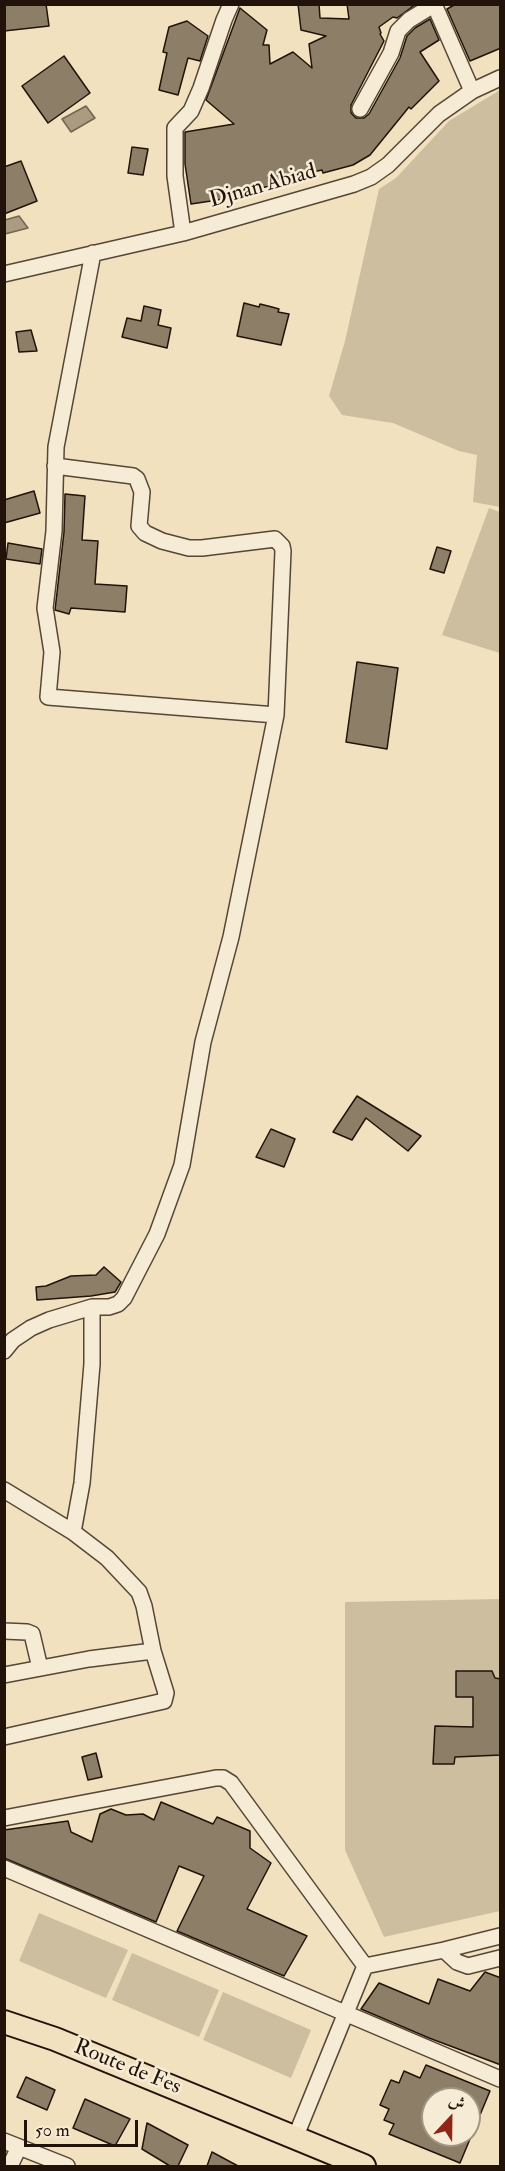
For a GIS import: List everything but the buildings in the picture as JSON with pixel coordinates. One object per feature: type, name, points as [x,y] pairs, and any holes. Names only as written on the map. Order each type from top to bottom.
[{"type":"main road","name":"Route de Fes","points":[[4,2012],[55,2039]]},
{"type":"main road","name":"Route de Fes","points":[[4,2022],[55,2039],[364,2166]]},
{"type":"street","points":[[183,233],[175,176],[175,128],[191,111],[231,4]]},
{"type":"street","points":[[360,109],[391,53],[398,31],[410,20],[434,5],[472,91]]},
{"type":"street","name":"Djnan Abiad","points":[[4,274],[183,233],[321,195],[371,177],[388,165],[439,114],[472,91],[501,78]]},
{"type":"street","points":[[93,253],[56,447],[54,531],[45,608],[52,652],[48,697],[276,715]]},
{"type":"street","points":[[4,1351],[13,1340],[49,1320],[92,1307],[109,1307],[118,1304],[124,1298],[157,1234],[182,1165],[203,1042],[231,937],[276,715],[283,551],[279,541],[270,538],[202,548],[175,545],[145,533],[139,526],[141,492],[137,479],[133,476],[55,466]]},
{"type":"street","points":[[73,1532],[82,1483],[92,1364],[92,1307]]},
{"type":"street","points":[[4,1490],[73,1532],[107,1558],[139,1592],[166,1697],[164,1701],[4,1737]]},
{"type":"street","points":[[4,1631],[32,1634],[40,1668]]},
{"type":"street","points":[[4,1675],[153,1651]]},
{"type":"street","points":[[4,1818],[216,1778],[228,1780],[365,1966]]},
{"type":"street","points":[[4,1868],[501,2079]]},
{"type":"street","points":[[365,1966],[501,1936]]},
{"type":"street","points":[[444,1950],[457,1962],[468,1966],[501,1958]]},
{"type":"street","points":[[295,2138],[365,1966]]},
{"type":"street","points":[[4,2141],[67,2166]]},
{"type":"street","points":[[10,2166],[20,2147]]},
{"type":"shaded area","points":[[500,90],[500,507],[473,502],[477,455],[459,451],[393,423],[342,415],[329,396],[345,341],[379,189],[396,178],[449,121]]},
{"type":"shaded area","points":[[86,106],[95,118],[71,132],[62,119]]},
{"type":"shaded area","points":[[19,216],[28,228],[5,234],[5,220]]},
{"type":"shaded area","points":[[489,508],[500,512],[500,653],[442,635]]},
{"type":"shaded area","points":[[500,1599],[500,1911],[384,1937],[345,1850],[345,1602]]},
{"type":"shaded area","points":[[39,1913],[128,1950],[106,1998],[19,1961]]},
{"type":"shaded area","points":[[132,1953],[219,1990],[199,2037],[112,2000]]},
{"type":"shaded area","points":[[223,1992],[311,2030],[291,2078],[203,2040]]}]
